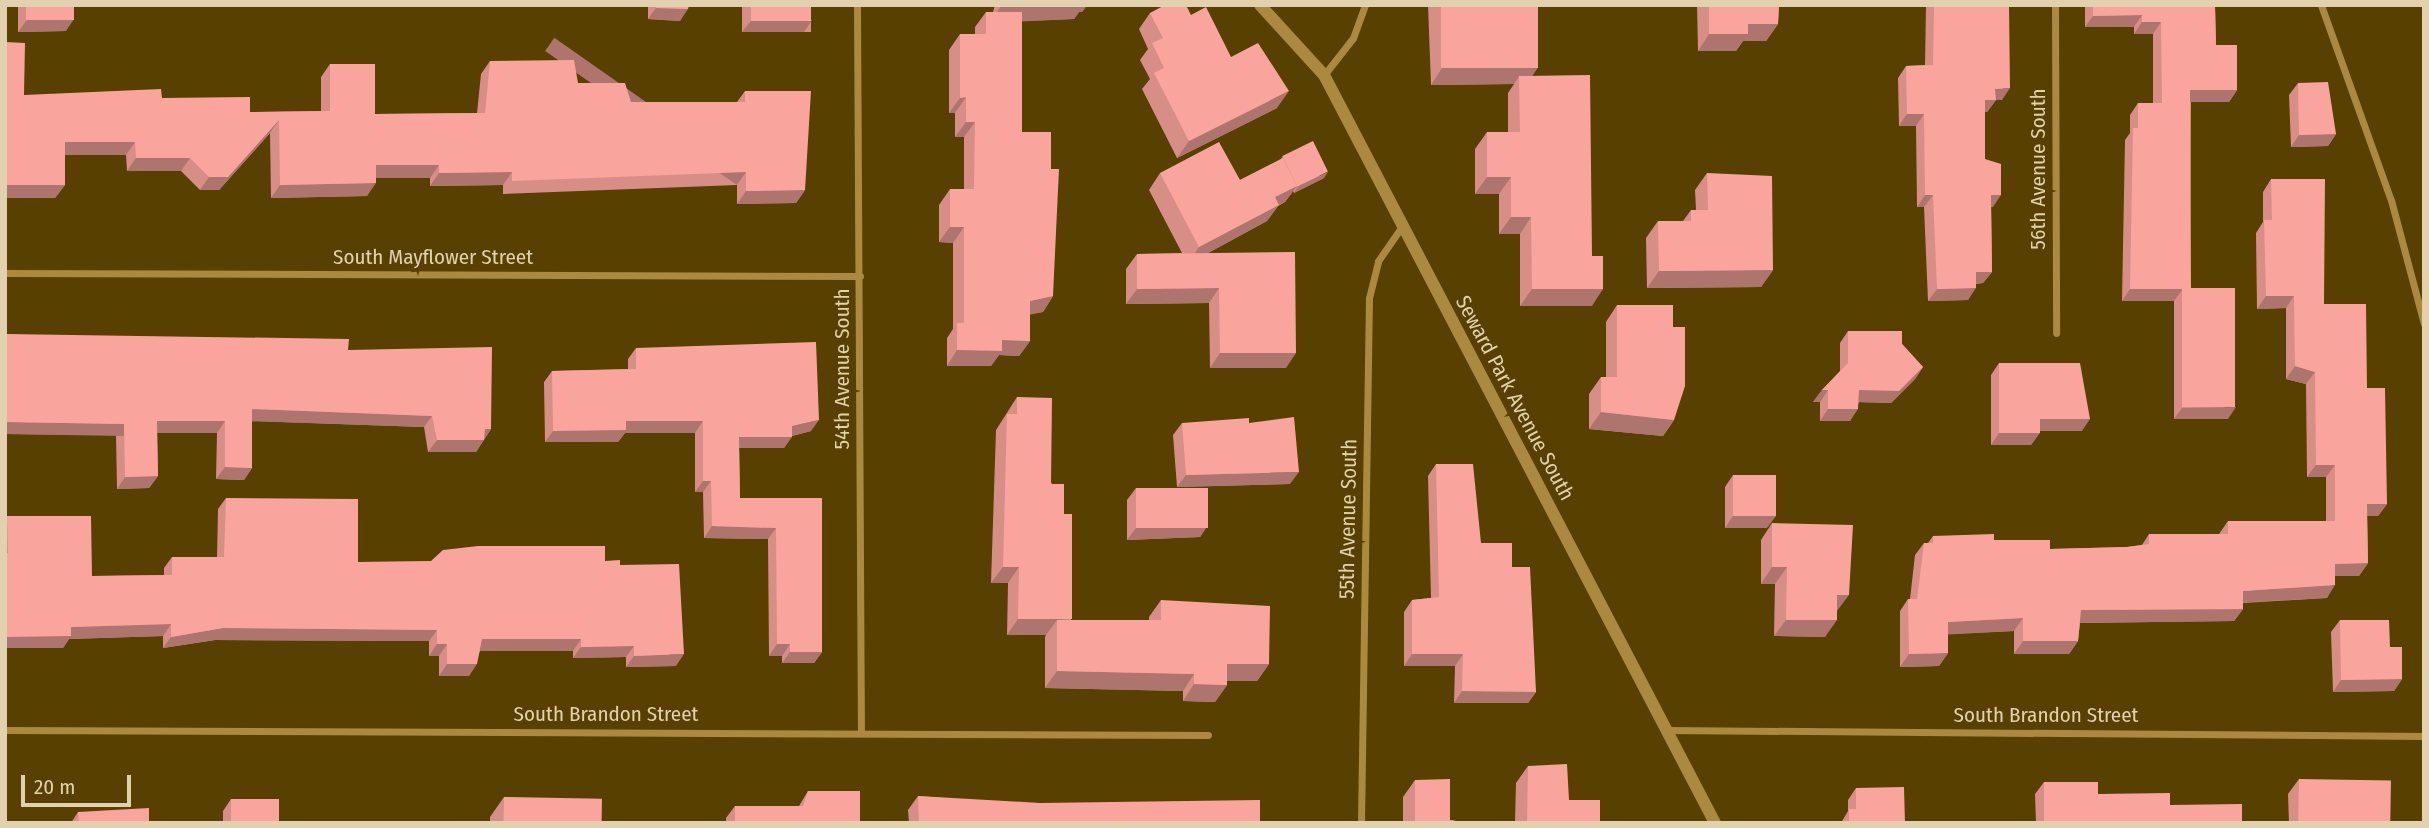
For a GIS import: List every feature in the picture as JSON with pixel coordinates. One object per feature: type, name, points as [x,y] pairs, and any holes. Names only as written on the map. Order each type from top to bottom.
[{"type":"street","name":"54th Avenue South","points":[[857,5],[861,733]]},
{"type":"street","name":"Seward Park Avenue South","points":[[1260,5],[1324,75],[1715,823]]},
{"type":"street","points":[[1324,75],[1353,38],[1365,5]]},
{"type":"street","name":"56th Avenue South","points":[[2055,5],[2056,333]]},
{"type":"street","points":[[2321,5],[2391,200],[2424,324]]},
{"type":"street","name":"55th Avenue South","points":[[1361,823],[1369,298],[1378,261],[1403,225]]},
{"type":"street","name":"South Mayflower Street","points":[[5,273],[860,276]]},
{"type":"street","name":"South Brandon Street","points":[[5,730],[1208,735]]},
{"type":"street","name":"South Brandon Street","points":[[1667,730],[2424,736]]},
{"type":"building","points":[[26,5],[74,5],[74,20],[26,20]]},
{"type":"building","points":[[656,5],[689,5],[688,9],[656,8]]},
{"type":"building","points":[[751,5],[811,5],[811,21],[751,21]]},
{"type":"building","points":[[1165,5],[1186,5],[1191,15],[1206,7],[1231,57],[1258,43],[1289,91],[1189,141],[1154,73],[1164,68],[1152,43],[1163,38],[1150,13]]},
{"type":"building","points":[[1441,5],[1538,5],[1538,68],[1441,68]]},
{"type":"building","points":[[1709,5],[1779,5],[1778,24],[1748,24],[1748,34],[1709,34]]},
{"type":"building","points":[[1934,5],[2009,5],[2010,88],[1995,89],[1996,100],[1985,100],[1985,159],[2001,164],[2001,195],[1991,195],[1992,272],[1976,272],[1976,288],[1937,289],[1933,195],[1925,195],[1924,114],[1907,114],[1906,66],[1933,65]]},
{"type":"building","points":[[2093,5],[2215,5],[2216,45],[2237,45],[2237,90],[2190,90],[2191,289],[2130,289],[2133,128],[2138,128],[2138,103],[2162,103],[2161,22],[2142,22],[2142,15],[2093,16]]},
{"type":"building","points":[[986,12],[1022,12],[1022,132],[1051,132],[1051,169],[1059,169],[1053,296],[1030,301],[1030,341],[1002,340],[1002,351],[957,350],[957,323],[964,323],[964,227],[950,227],[950,189],[974,189],[975,122],[966,122],[966,97],[960,98],[960,34],[986,34]]},
{"type":"building","points":[[5,42],[25,43],[24,95],[161,89],[162,98],[250,97],[250,112],[330,111],[330,64],[375,64],[375,114],[485,113],[490,61],[574,60],[578,83],[625,83],[631,102],[745,102],[745,91],[811,91],[805,190],[746,191],[746,172],[512,181],[512,172],[439,173],[439,165],[376,165],[376,183],[280,185],[279,120],[228,177],[209,177],[190,158],[136,158],[135,142],[65,142],[65,185],[5,185]]},
{"type":"building","points":[[1590,75],[1592,256],[1603,256],[1603,289],[1532,289],[1531,217],[1511,217],[1511,177],[1487,177],[1487,132],[1520,132],[1519,76]]},
{"type":"building","points":[[2328,82],[2336,134],[2299,135],[2298,83]]},
{"type":"building","points":[[1313,141],[1328,172],[1297,186],[1282,156]]},
{"type":"building","points":[[1219,142],[1240,180],[1283,158],[1297,186],[1275,197],[1279,205],[1199,247],[1160,173]]},
{"type":"building","points":[[1707,173],[1772,176],[1773,270],[1659,271],[1658,221],[1691,221],[1691,210],[1708,210]]},
{"type":"building","points":[[2271,179],[2325,179],[2324,304],[2366,304],[2367,388],[2385,388],[2387,504],[2367,504],[2368,563],[2335,564],[2335,585],[2243,591],[2243,609],[2081,610],[2078,641],[2023,641],[2023,618],[1948,622],[1948,653],[1909,654],[1908,599],[1917,599],[1924,543],[1933,543],[1933,536],[1994,534],[1994,540],[2050,540],[2050,549],[2127,547],[2149,544],[2149,534],[2228,534],[2228,521],[2335,521],[2335,465],[2316,465],[2315,372],[2295,366],[2294,296],[2266,296],[2264,220],[2272,220]]},
{"type":"building","points":[[1295,252],[1296,353],[1220,353],[1219,288],[1137,289],[1137,254]]},
{"type":"building","points":[[2182,288],[2235,288],[2235,407],[2182,407]]},
{"type":"building","points":[[1617,305],[1673,305],[1673,327],[1685,327],[1685,386],[1674,420],[1601,412],[1601,377],[1617,377]]},
{"type":"building","points":[[1848,331],[1902,331],[1902,344],[1923,367],[1899,391],[1859,390],[1858,409],[1828,409],[1828,390],[1822,390],[1848,363]]},
{"type":"building","points":[[5,334],[349,339],[348,350],[492,347],[491,429],[485,429],[484,440],[437,440],[432,416],[252,409],[252,468],[225,467],[225,421],[157,421],[158,476],[125,477],[124,424],[5,422]]},
{"type":"building","points":[[816,342],[819,420],[792,426],[792,437],[739,437],[740,498],[822,498],[822,652],[790,652],[790,644],[777,644],[776,528],[712,526],[711,481],[703,481],[703,421],[626,421],[626,430],[553,431],[552,371],[636,369],[636,348]]},
{"type":"building","points":[[1999,363],[2080,363],[2090,419],[2040,419],[2040,433],[1999,433]]},
{"type":"building","points":[[1017,397],[1052,398],[1051,484],[1064,484],[1064,514],[1072,514],[1072,619],[1018,619],[1019,567],[1003,567],[1007,414],[1017,414]]},
{"type":"building","points":[[1294,417],[1299,472],[1186,475],[1182,423],[1249,418],[1249,423]]},
{"type":"building","points":[[1436,464],[1473,464],[1481,543],[1512,543],[1512,567],[1530,567],[1536,692],[1462,691],[1463,654],[1412,654],[1412,600],[1439,597]]},
{"type":"building","points":[[1733,475],[1776,475],[1776,516],[1733,516]]},
{"type":"building","points":[[1136,488],[1208,488],[1208,528],[1136,528]]},
{"type":"building","points":[[226,498],[358,499],[358,562],[431,561],[443,550],[478,546],[605,546],[605,561],[620,560],[620,565],[679,564],[684,654],[634,656],[634,646],[581,647],[581,639],[482,639],[477,664],[447,664],[447,644],[437,644],[437,630],[223,628],[171,637],[171,624],[71,627],[71,636],[5,637],[7,516],[91,516],[92,576],[172,575],[172,557],[224,557]]},
{"type":"building","points":[[1772,523],[1853,525],[1849,595],[1837,595],[1837,620],[1786,620],[1787,567],[1772,567]]},
{"type":"building","points":[[1161,600],[1270,606],[1269,664],[1227,664],[1227,685],[1194,684],[1194,674],[1057,671],[1057,620],[1161,620]]},
{"type":"building","points":[[2340,620],[2389,620],[2390,647],[2402,647],[2402,679],[2341,680]]},
{"type":"building","points":[[1567,764],[1569,800],[1600,800],[1600,823],[1404,823],[1415,821],[1415,780],[1450,779],[1450,820],[1527,822],[1528,766]]},
{"type":"building","points":[[2299,779],[2391,781],[2390,823],[2298,823]]},
{"type":"building","points":[[2044,782],[2098,782],[2098,794],[2170,793],[2170,805],[2242,804],[2242,823],[2044,823]]},
{"type":"building","points":[[1904,787],[1905,823],[1849,823],[1849,809],[1856,809],[1856,788]]},
{"type":"building","points":[[808,791],[860,791],[860,823],[735,823],[735,806],[803,806]]},
{"type":"building","points":[[918,796],[1040,803],[1260,800],[1260,823],[919,823]]},
{"type":"building","points":[[504,797],[602,799],[602,823],[504,823]]},
{"type":"building","points":[[231,799],[279,799],[279,823],[231,823]]},
{"type":"building","points":[[149,808],[149,823],[79,823],[78,812]]}]
